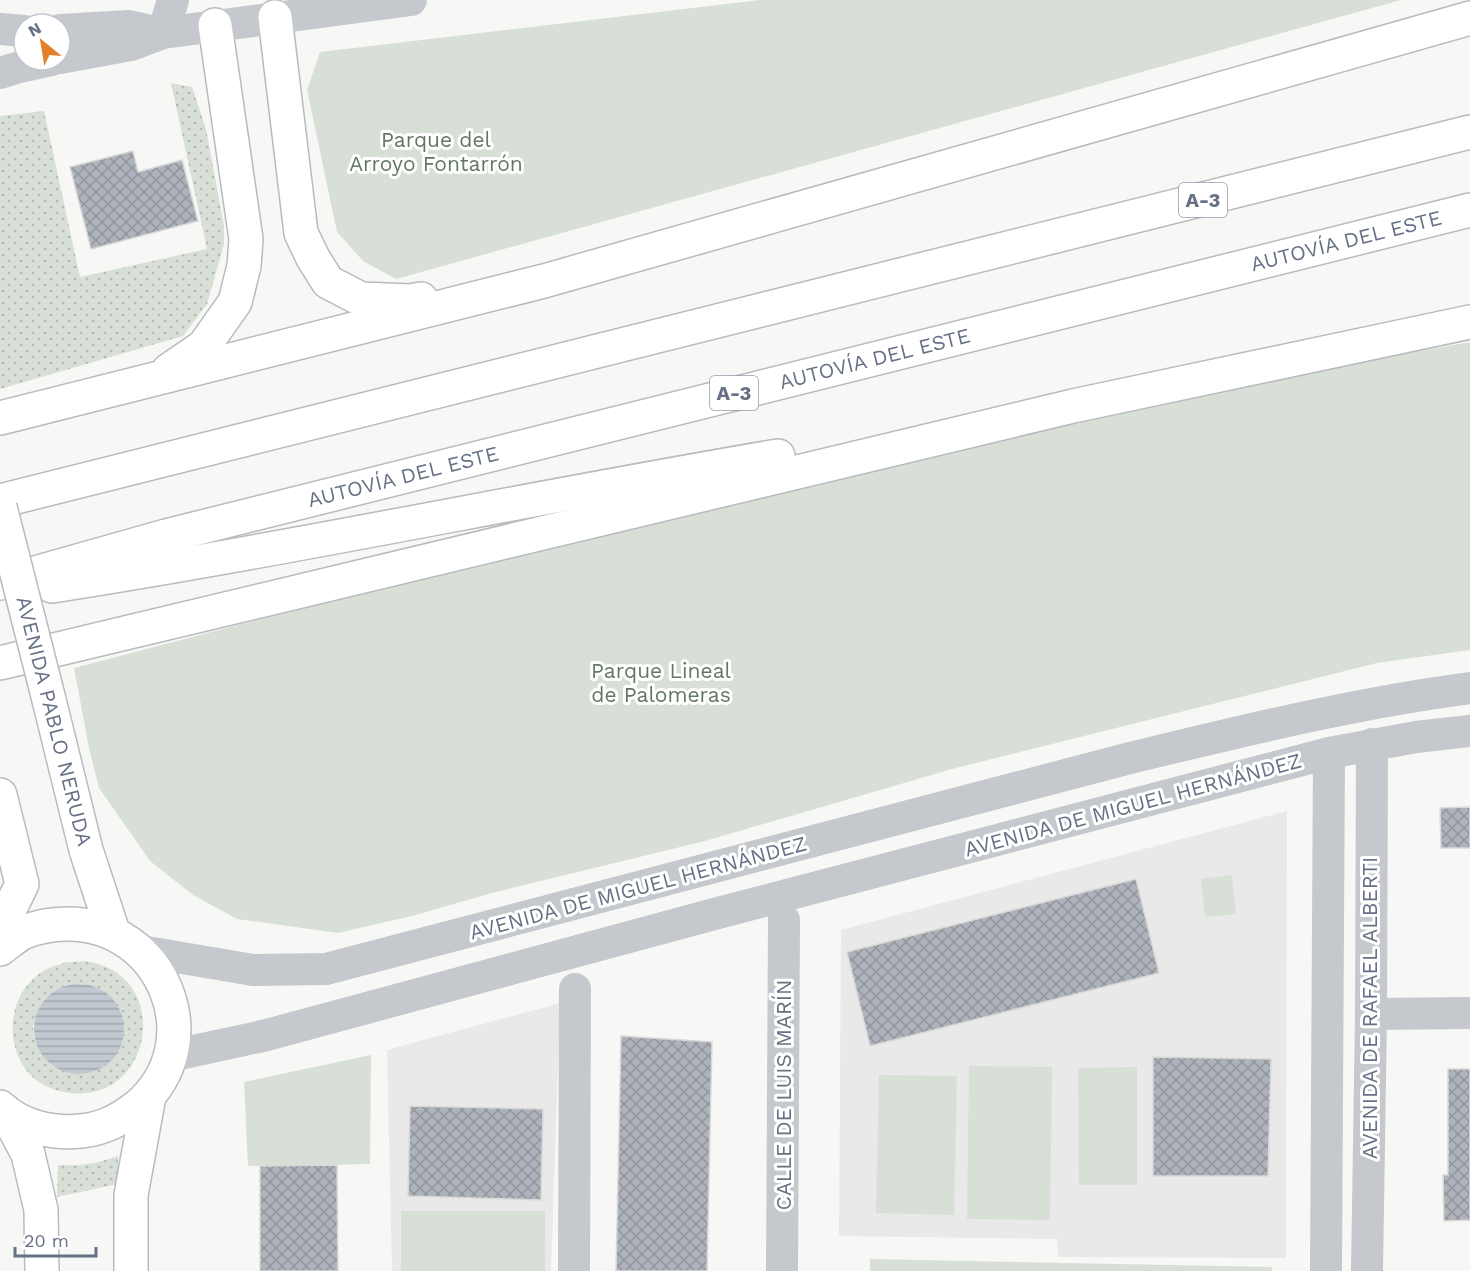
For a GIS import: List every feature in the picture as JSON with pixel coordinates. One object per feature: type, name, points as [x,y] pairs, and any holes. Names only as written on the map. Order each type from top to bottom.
[{"type":"main road","points":[[275,17],[302,233],[313,258],[328,282],[361,299],[410,301],[544,281]]},
{"type":"main road","points":[[0,418],[544,281],[1470,18]]},
{"type":"main road","points":[[156,379],[204,346],[235,302],[244,266],[246,239],[215,25]]},
{"type":"main road","points":[[1307,173],[1470,119]]},
{"type":"main road","name":"A-3","points":[[0,501],[1470,132]]},
{"type":"main road","name":"AUTOVÍA DEL ESTE","points":[[0,583],[166,536],[1470,210]]},
{"type":"main road","points":[[0,663],[1073,406],[1470,322]]},
{"type":"main road","points":[[0,595],[179,566],[597,486],[1073,406]]},
{"type":"main road","name":"AVENIDA PABLO NERUDA","points":[[0,507],[86,850],[113,932]]},
{"type":"main road","points":[[0,795],[22,884],[0,929]]},
{"type":"main road","points":[[0,949],[22,933],[52,924],[83,924],[113,932],[141,951],[159,973],[171,1000],[174,1028],[170,1056],[162,1078],[148,1096],[124,1117],[95,1130],[64,1133],[32,1126],[2,1109]]},
{"type":"main road","points":[[131,1271],[131,1195],[148,1096]]},
{"type":"main road","points":[[2,1109],[28,1154],[41,1210],[42,1271]]},
{"type":"street","points":[[163,33],[173,0]]},
{"type":"street","points":[[72,56],[131,45],[163,33],[411,0]]},
{"type":"street","points":[[72,29],[129,26],[163,33]]},
{"type":"street","name":"AVENIDA DE MIGUEL HERNÁNDEZ","points":[[141,951],[253,970],[326,969],[1130,758],[1251,729],[1412,696],[1470,688]]},
{"type":"street","name":"AVENIDA DE MIGUEL HERNÁNDEZ","points":[[784,904],[809,898],[839,882],[1329,753],[1416,737],[1470,731]]},
{"type":"street","name":"AVENIDA DE RAFAEL ALBERTI","points":[[1367,1271],[1372,744]]},
{"type":"street","name":"AVENIDA DE RAFAEL ALBERTI","points":[[1326,1271],[1329,753]]},
{"type":"street","name":"AVENIDA DE MIGUEL HERNÁNDEZ","points":[[784,904],[818,875],[869,842],[1130,758]]},
{"type":"street","points":[[705,871],[732,880],[784,904]]},
{"type":"street","points":[[170,1056],[262,1036],[718,913],[760,914],[784,904]]},
{"type":"street","name":"CALLE DE LUIS MARÍN","points":[[782,1271],[784,904]]},
{"type":"street","points":[[574,1271],[575,989]]},
{"type":"street","points":[[1371,1014],[1470,1013]]},
{"type":"shaded area","points":[[1287,811],[1286,1258],[1058,1257],[1057,1239],[839,1236],[841,930]]},
{"type":"shaded area","points":[[79,984],[96,988],[111,997],[120,1012],[124,1029],[120,1046],[111,1061],[96,1070],[79,1074],[62,1070],[47,1061],[38,1046],[34,1029],[38,1012],[47,997],[62,988]]},
{"type":"shaded area","points":[[560,1003],[551,1271],[392,1271],[387,1050]]},
{"type":"green space","name":"Parque del Arroyo Fontarrón","points":[[760,0],[1401,0],[396,279],[363,261],[337,232],[307,90],[320,52]]},
{"type":"green space","points":[[171,83],[192,87],[206,129],[224,226],[224,244],[207,304],[183,336],[0,389],[0,116],[44,111],[80,277],[207,249]]},
{"type":"green space","name":"Parque Lineal de Palomeras","points":[[1470,342],[1470,650],[1377,663],[952,769],[705,841],[338,933],[237,919],[193,895],[150,861],[99,788],[74,668],[958,436]]},
{"type":"green space","points":[[1232,875],[1236,914],[1205,917],[1201,879]]},
{"type":"green space","points":[[67,962],[90,962],[117,973],[134,991],[142,1015],[142,1039],[133,1063],[117,1081],[94,1092],[64,1092],[51,1088],[34,1078],[24,1068],[13,1037],[15,1011],[25,988],[47,969]],"holes":[[[83,984],[103,992],[119,1008],[54,1067],[44,1057],[36,1043],[34,1021],[41,1010],[65,989]]]},
{"type":"green space","points":[[371,1055],[370,1164],[248,1166],[244,1082]]},
{"type":"green space","points":[[969,1066],[1052,1067],[1050,1220],[967,1219]]},
{"type":"green space","points":[[1137,1067],[1137,1185],[1079,1185],[1078,1068]]},
{"type":"green space","points":[[879,1075],[957,1076],[954,1215],[876,1213]]},
{"type":"green space","points":[[118,1156],[118,1184],[57,1197],[58,1165],[88,1164]]},
{"type":"green space","points":[[401,1211],[545,1211],[545,1271],[401,1271]]},
{"type":"green space","points":[[870,1259],[1272,1267],[1272,1271],[870,1271]]},
{"type":"building","points":[[133,151],[138,172],[182,160],[198,221],[91,249],[70,167]]},
{"type":"building","points":[[1470,807],[1470,848],[1441,848],[1440,808]]},
{"type":"building","points":[[1136,879],[1159,973],[870,1046],[847,952]]},
{"type":"building","points":[[621,1036],[712,1042],[707,1271],[616,1271]]},
{"type":"building","points":[[1153,1057],[1271,1059],[1268,1176],[1153,1176]]},
{"type":"building","points":[[1448,1069],[1470,1069],[1470,1220],[1444,1221],[1443,1175],[1448,1175]]},
{"type":"building","points":[[410,1106],[543,1109],[541,1200],[408,1196]]},
{"type":"building","points":[[337,1165],[338,1271],[260,1271],[260,1166]]}]
